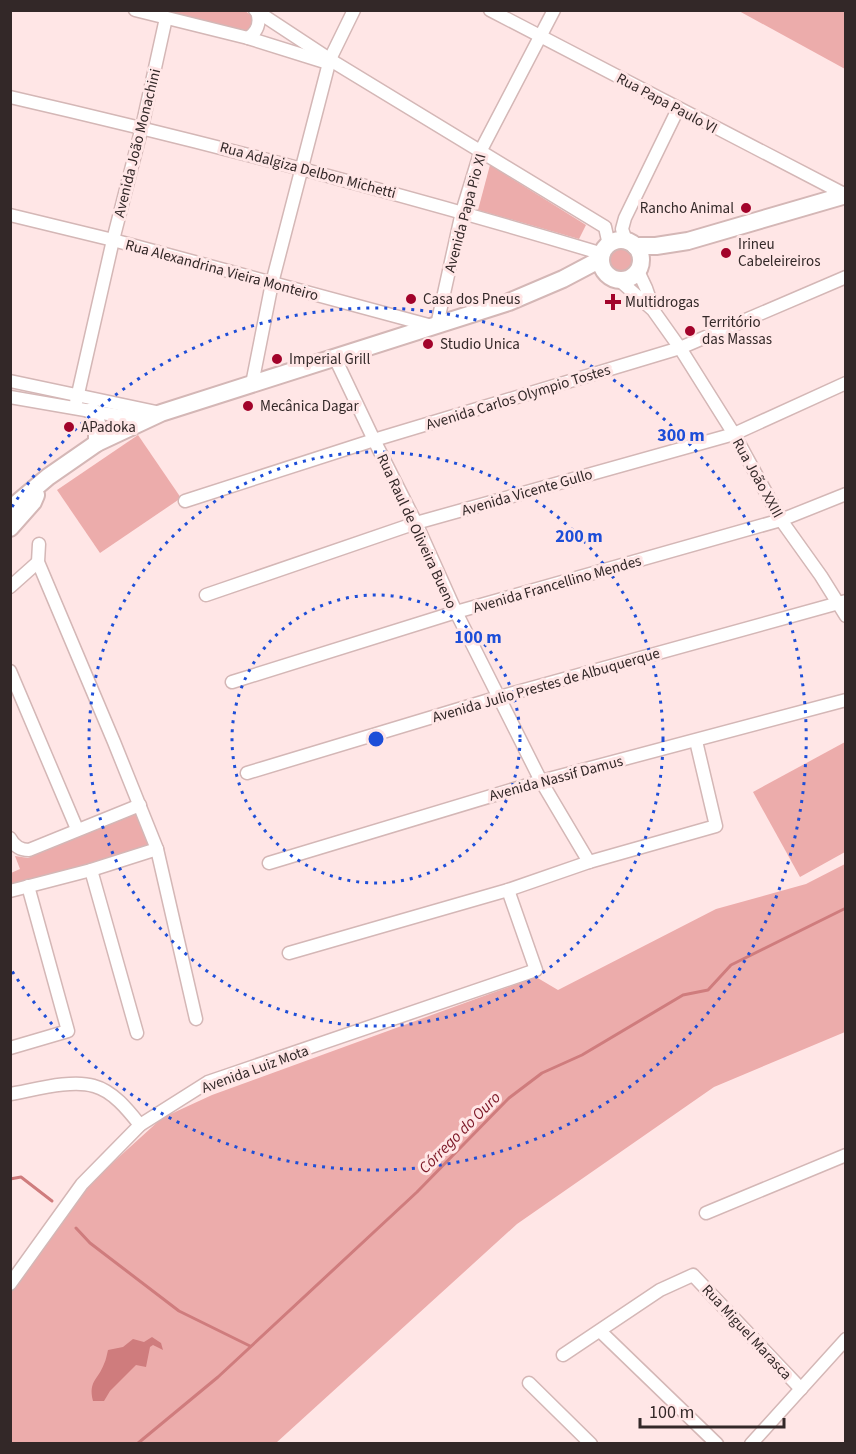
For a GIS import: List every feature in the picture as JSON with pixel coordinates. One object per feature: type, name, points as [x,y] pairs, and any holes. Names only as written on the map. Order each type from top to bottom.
[{"type":"street","points":[[135,10],[332,62]]},
{"type":"street","points":[[252,384],[272,283],[301,167],[332,62],[354,10]]},
{"type":"street","name":"Rua Papa Paulo VI","points":[[490,10],[846,195]]},
{"type":"street","name":"Avenida Papa Pio XI","points":[[435,326],[462,212],[481,150],[554,10]]},
{"type":"street","points":[[248,38],[257,29],[259,19],[256,11]]},
{"type":"street","points":[[256,11],[332,62],[605,227],[605,272],[615,278]]},
{"type":"street","name":"Avenida João Monachini","points":[[83,409],[78,394],[166,18]]},
{"type":"street","name":"Rua Adalgiza Delbon Michetti","points":[[10,97],[301,167],[604,253]]},
{"type":"street","points":[[639,269],[640,256],[622,230],[625,218],[678,109]]},
{"type":"street","points":[[10,509],[40,483],[97,443],[143,420],[509,302],[563,279],[604,253],[614,242],[656,246],[688,241],[846,195]]},
{"type":"street","name":"Rua Alexandrina Vieira Monteiro","points":[[10,215],[113,240],[435,326]]},
{"type":"street","points":[[563,279],[598,275],[630,278],[657,255],[688,241]]},
{"type":"street","name":"Rua João XXIII","points":[[639,269],[653,309]]},
{"type":"street","name":"Avenida Carlos Olympio Tostes","points":[[185,501],[374,440],[680,348],[846,277]]},
{"type":"street","name":"Rua João XXIII","points":[[615,278],[653,309],[680,348],[734,434],[781,520],[842,602],[846,616]]},
{"type":"street","name":"Rua Raul de Oliveira Bueno","points":[[335,358],[416,523],[456,612],[541,781],[589,862]]},
{"type":"street","points":[[10,381],[160,413]]},
{"type":"street","name":"Avenida Vicente Gullo","points":[[206,595],[416,523],[734,434],[846,383]]},
{"type":"street","points":[[10,397],[143,420]]},
{"type":"street","points":[[83,409],[97,423],[97,443]]},
{"type":"street","points":[[10,528],[33,502],[40,483]]},
{"type":"street","name":"Avenida Francellino Mendes","points":[[232,682],[456,612],[781,520],[846,494]]},
{"type":"street","points":[[39,544],[38,562],[157,849],[196,1019]]},
{"type":"street","points":[[10,587],[38,562]]},
{"type":"street","name":"Avenida Julio Prestes de Albuquerque","points":[[247,774],[499,697],[842,602]]},
{"type":"street","points":[[10,671],[77,829]]},
{"type":"street","name":"Avenida Nassif Damus","points":[[269,863],[541,781],[846,700]]},
{"type":"street","points":[[289,953],[508,890],[589,862],[716,826],[696,741]]},
{"type":"street","points":[[10,838],[23,850],[29,850],[140,805]]},
{"type":"street","points":[[10,891],[91,870],[157,849]]},
{"type":"street","points":[[91,870],[137,1033]]},
{"type":"street","points":[[10,1048],[68,1031],[28,886]]},
{"type":"street","name":"Avenida Luiz Mota","points":[[10,1284],[82,1184],[140,1125],[208,1082],[536,970],[508,890]]},
{"type":"street","points":[[10,1094],[61,1085],[94,1085],[122,1104],[140,1125]]},
{"type":"street","points":[[706,1214],[846,1155]]},
{"type":"street","name":"Rua Miguel Marasca","points":[[601,1332],[660,1290],[693,1275],[801,1389]]},
{"type":"street","points":[[563,1355],[601,1332],[717,1443]]},
{"type":"street","points":[[751,1443],[846,1339]]},
{"type":"street","points":[[529,1383],[591,1443]]},
{"type":"shaded area","points":[[149,11],[245,11],[251,15],[253,23],[245,33]]},
{"type":"shaded area","points":[[739,11],[845,11],[845,69]]},
{"type":"shaded area","points":[[490,165],[586,225],[579,239],[478,210]]},
{"type":"shaded area","points":[[622,247],[632,251],[636,261],[632,271],[622,275],[612,271],[608,261],[612,251]]},
{"type":"shaded area","points":[[138,435],[181,498],[100,553],[57,490]]},
{"type":"shaded area","points":[[845,742],[845,852],[800,877],[753,792]]},
{"type":"shaded area","points":[[137,814],[149,844],[143,849],[11,885],[11,873],[20,869],[15,856],[28,858]]},
{"type":"shaded area","points":[[845,864],[845,1032],[714,1087],[517,1224],[276,1443],[11,1444],[11,1292],[87,1186],[162,1118],[212,1095],[536,977],[558,990],[716,909],[806,884]]},
{"type":"shaded area","points":[[152,1337],[161,1343],[163,1350],[153,1345],[150,1347],[146,1367],[136,1365],[110,1391],[104,1401],[93,1401],[93,1385],[105,1362],[108,1350],[123,1347],[133,1339],[144,1342]]},
{"type":"waterway","name":"Córrego do Ouro","points":[[137,1444],[218,1377],[417,1192],[509,1098],[542,1073],[582,1055],[683,995],[708,990],[731,965],[846,908]]},
{"type":"waterway","points":[[10,1179],[21,1177],[52,1201]]},
{"type":"waterway","points":[[76,1228],[90,1243],[179,1311],[250,1346]]},
{"type":"place","name":"Rancho Animal","points":[[746,208]]},
{"type":"place","name":"Irineu Cabeleireiros","points":[[726,253]]},
{"type":"place","name":"Casa dos Pneus","points":[[411,299]]},
{"type":"place","name":"Multidrogas","points":[[613,302]]},
{"type":"place","name":"Território das Massas","points":[[690,331]]},
{"type":"place","name":"Studio Unica","points":[[428,344]]},
{"type":"place","name":"Imperial Grill","points":[[277,359]]},
{"type":"place","name":"Mecânica Dagar","points":[[248,406]]},
{"type":"place","name":"APadoka","points":[[69,427]]}]
